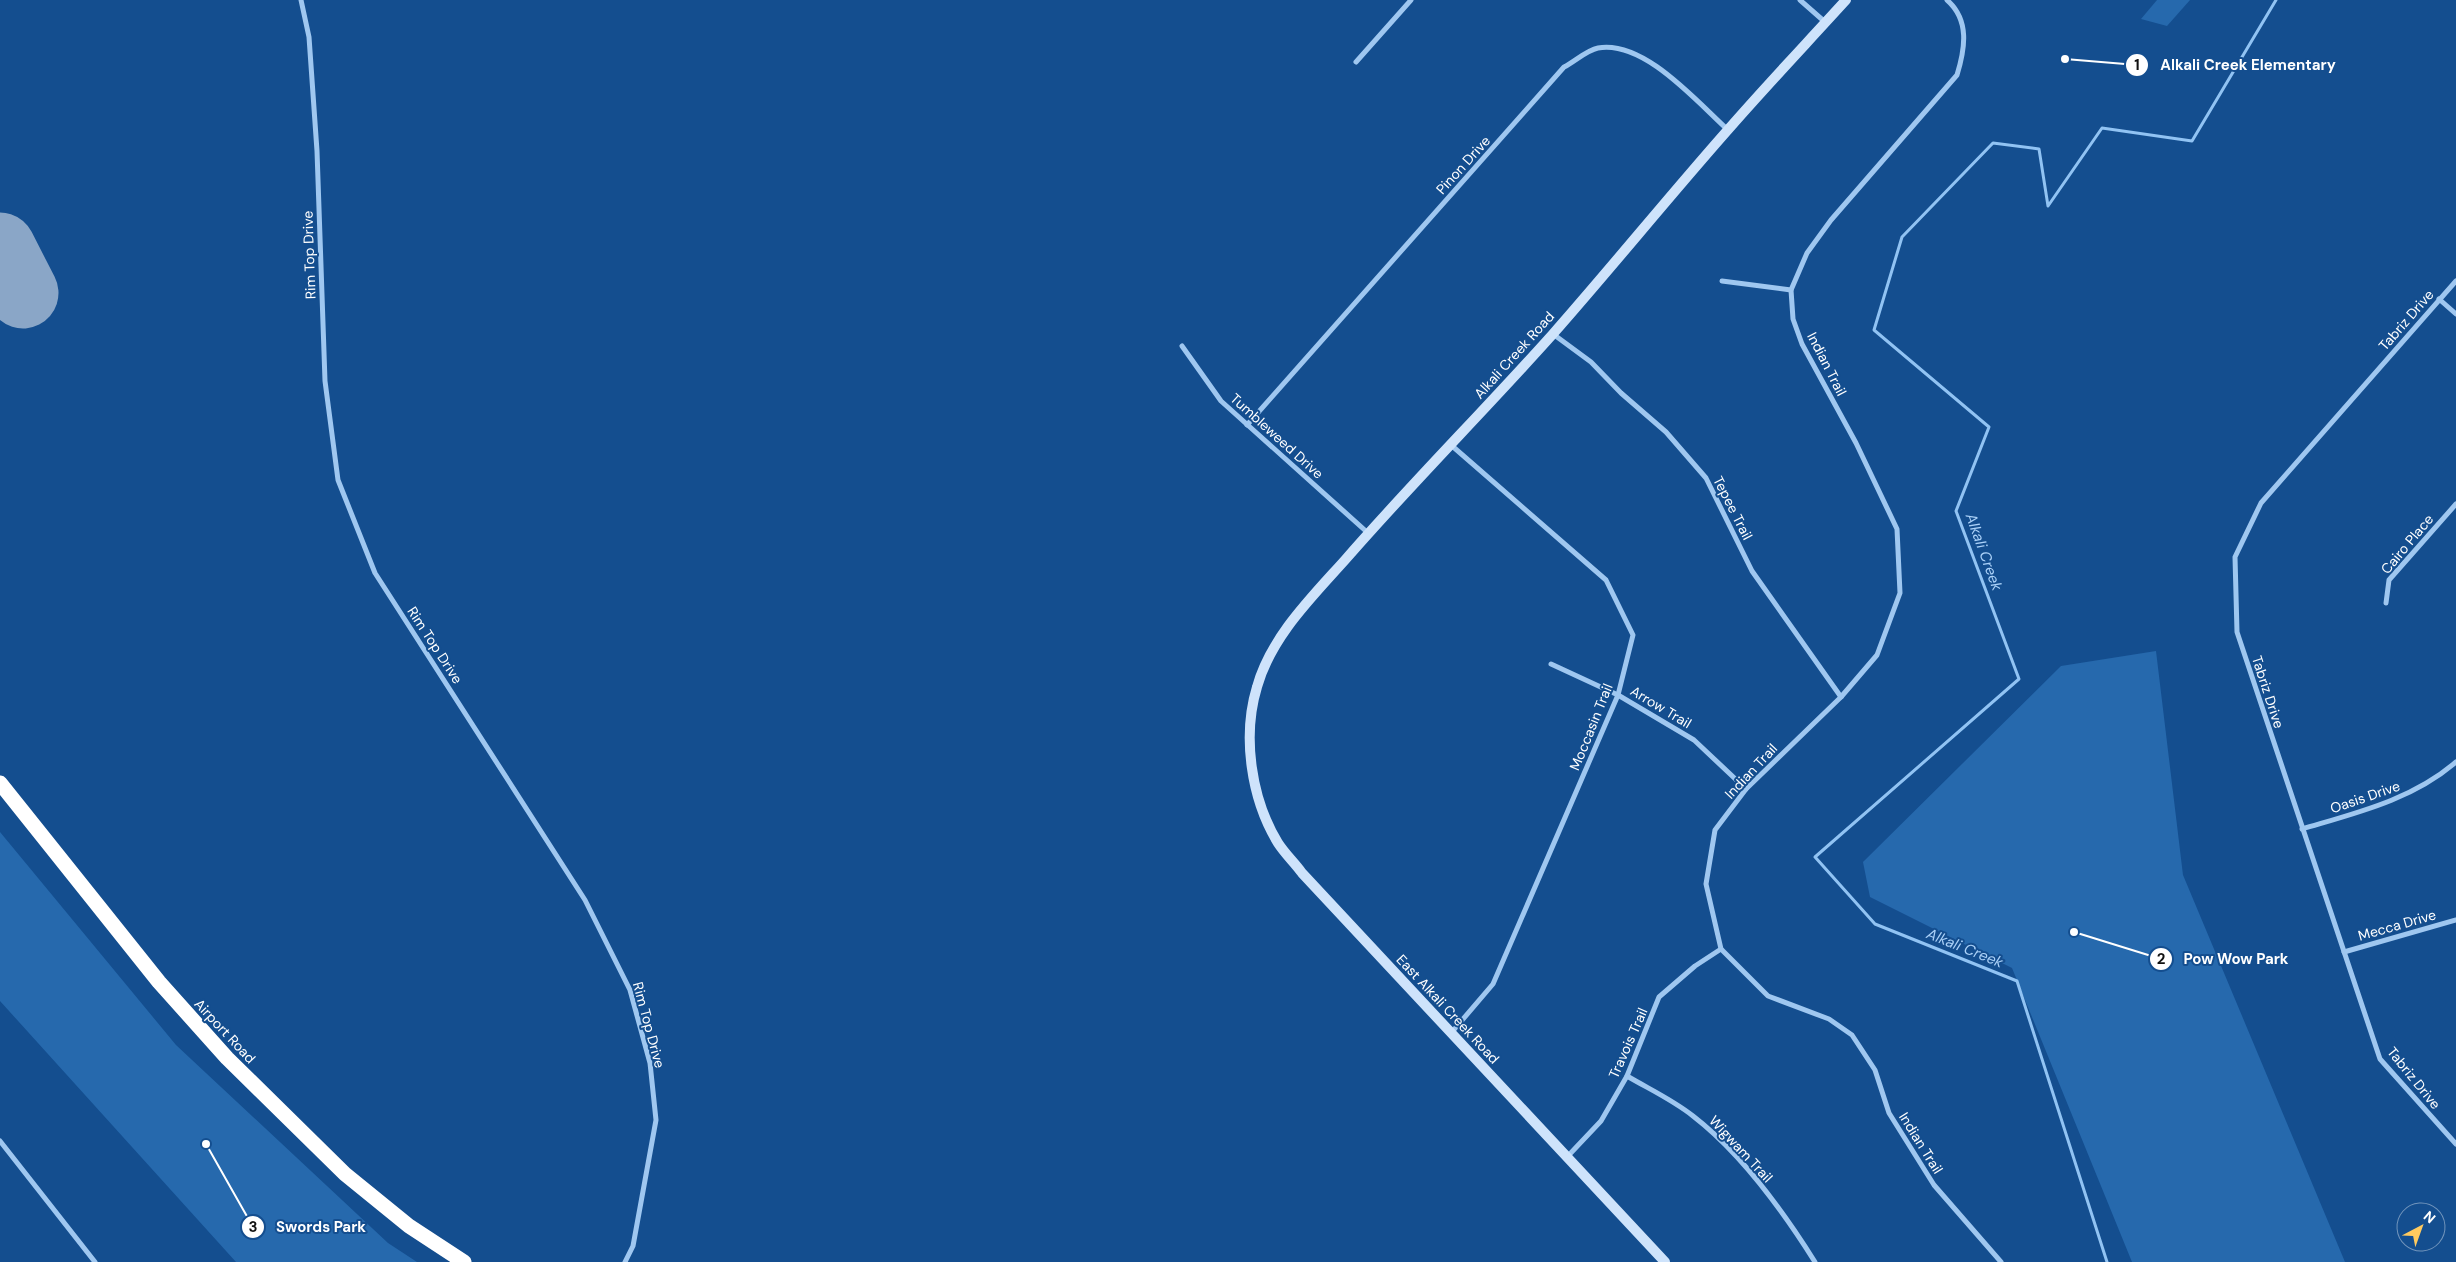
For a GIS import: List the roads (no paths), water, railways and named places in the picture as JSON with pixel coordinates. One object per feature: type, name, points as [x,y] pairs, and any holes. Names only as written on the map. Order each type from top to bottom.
[{"type":"highway","name":"Airport Road","points":[[0,783],[159,982],[227,1058],[345,1174],[409,1226],[464,1262]]},
{"type":"street","name":"Rim Top Drive","points":[[301,0],[309,37],[317,151],[325,382],[338,480],[375,573],[585,900],[630,990],[650,1063],[656,1120],[633,1246],[625,1262]]},
{"type":"street","points":[[1356,62],[1411,0]]},
{"type":"street","points":[[1800,0],[1826,22]]},
{"type":"street","name":"Alkali Creek Road","points":[[1250,752],[1251,717],[1256,687],[1271,653],[1292,620],[1368,533],[1553,334],[1728,130],[1846,0]]},
{"type":"street","name":"Indian Trail","points":[[1947,0],[1965,29],[1964,54],[1957,75],[1830,220],[1807,254],[1791,290],[1793,319],[1802,344],[1856,443],[1897,530],[1900,593],[1877,655],[1841,697],[1746,789],[1714,830],[1706,884],[1721,950],[1768,996],[1829,1019],[1852,1035],[1875,1070],[1889,1113],[1934,1185],[2001,1262]]},
{"type":"street","name":"Pinon Drive","points":[[1247,425],[1564,67],[1597,48],[1622,49],[1655,64],[1728,130]]},
{"type":"street","points":[[1722,281],[1791,290]]},
{"type":"street","name":"Tabriz Drive","points":[[2456,281],[2261,503],[2235,557],[2237,632],[2380,1059],[2456,1144]]},
{"type":"street","points":[[2439,300],[2456,314]]},
{"type":"street","name":"Tepee Trail","points":[[1553,334],[1591,362],[1622,393],[1666,432],[1706,478],[1752,570],[1841,697]]},
{"type":"street","name":"Tumbleweed Drive","points":[[1182,346],[1221,401],[1368,533]]},
{"type":"street","name":"Moccasin Trail","points":[[1451,445],[1606,580],[1633,635],[1618,695],[1493,984],[1452,1032]]},
{"type":"street","name":"Cairo Place","points":[[2386,603],[2388,580],[2456,504]]},
{"type":"street","name":"Arrow Trail","points":[[1551,664],[1618,695],[1694,740],[1746,789]]},
{"type":"street","name":"East Alkali Creek Road","points":[[1250,752],[1258,794],[1278,842],[1302,873],[1665,1262]]},
{"type":"street","name":"Oasis Drive","points":[[2302,829],[2390,803],[2437,779],[2456,762]]},
{"type":"street","name":"Mecca Drive","points":[[2344,952],[2456,920]]},
{"type":"street","name":"Travois Trail","points":[[1567,1158],[1601,1121],[1627,1076],[1660,997],[1694,966],[1721,950]]},
{"type":"street","name":"Wigwam Trail","points":[[1627,1076],[1693,1115],[1747,1168],[1795,1230],[1815,1262]]},
{"type":"street","points":[[0,1141],[95,1262]]},
{"type":"waterway","name":"Alkali Creek","points":[[2107,1262],[2017,981],[1875,924],[1815,857],[2019,679],[1956,511],[1989,427],[1874,330],[1902,237],[1993,143],[2039,149],[2048,206],[2102,128],[2192,141],[2276,0]]},
{"type":"place","name":"Alkali Creek Elementary","points":[[2065,59]]},
{"type":"place","name":"Pow Wow Park","points":[[2074,932]]},
{"type":"place","name":"Swords Park","points":[[206,1144]]}]
